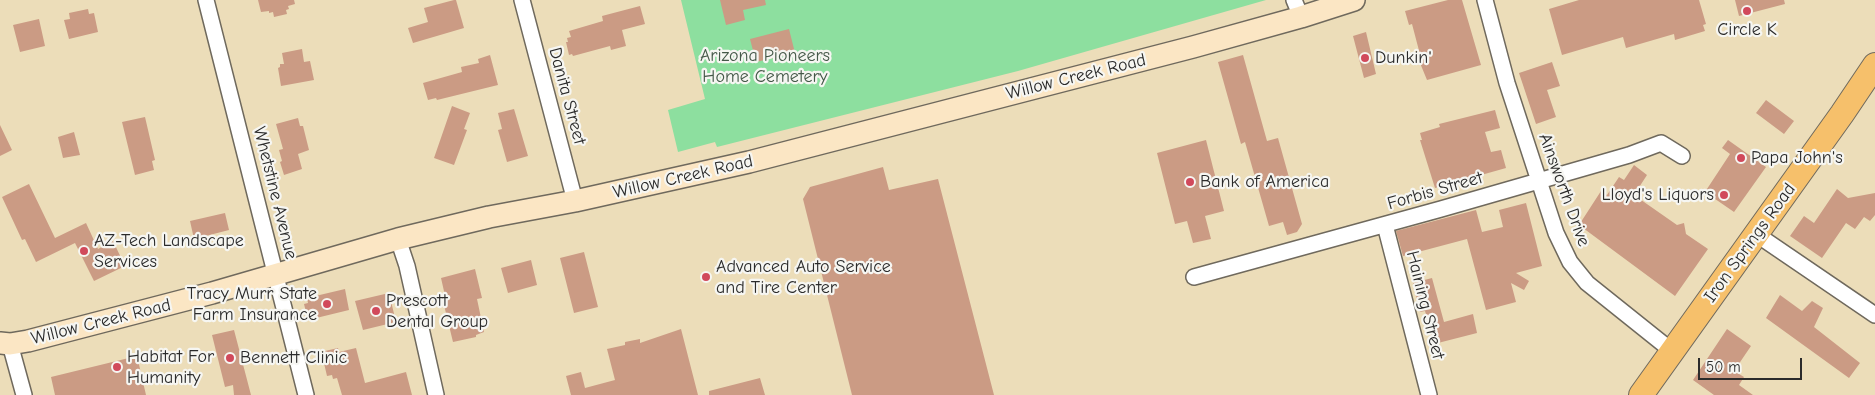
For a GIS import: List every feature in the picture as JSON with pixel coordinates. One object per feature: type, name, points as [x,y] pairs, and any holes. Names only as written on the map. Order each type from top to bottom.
[{"type":"main road","name":"Willow Creek Road","points":[[3,346],[212,294],[398,239],[488,217],[575,201],[749,162],[1193,47],[1297,9],[1354,0]]},
{"type":"main road","name":"Iron Springs Road","points":[[1641,395],[1875,65]]},
{"type":"street","name":"Whetstine Avenue","points":[[206,0],[306,395]]},
{"type":"street","name":"Danita Street","points":[[522,0],[575,201]]},
{"type":"street","name":"Ainsworth Drive","points":[[1485,0],[1502,66],[1539,181],[1556,233],[1570,262],[1587,283],[1672,351]]},
{"type":"street","name":"Forbis Street","points":[[1194,277],[1385,225],[1661,144],[1682,156]]},
{"type":"street","name":"Haining Street","points":[[1385,225],[1429,395]]},
{"type":"street","points":[[1756,234],[1875,315]]},
{"type":"street","points":[[398,239],[407,266],[436,395]]},
{"type":"street","points":[[3,346],[24,395]]},
{"type":"green space","name":"Arizona Pioneers Home Cemetery","points":[[681,0],[1266,0],[1018,71],[717,147],[715,142],[678,152],[668,110],[705,99]]},
{"type":"building","points":[[258,0],[294,0],[295,4],[288,6],[287,14],[274,17],[273,12],[261,12]]},
{"type":"building","points":[[456,0],[464,28],[413,43],[408,28],[428,22],[424,8]]},
{"type":"building","points":[[720,0],[765,0],[766,5],[743,10],[745,20],[726,25]]},
{"type":"building","points":[[1448,0],[1462,0],[1481,65],[1427,80],[1420,63],[1422,62],[1412,24],[1409,25],[1405,11]]},
{"type":"building","points":[[1579,0],[1699,0],[1706,24],[1703,25],[1705,31],[1675,40],[1674,34],[1626,48],[1623,37],[1562,55],[1549,9]]},
{"type":"building","name":"Circle K","points":[[1735,0],[1784,0],[1785,4],[1739,16]]},
{"type":"building","points":[[640,6],[645,24],[622,30],[626,46],[611,50],[610,46],[573,56],[572,54],[569,55],[566,42],[568,42],[567,38],[571,37],[569,31],[603,21],[602,16]]},
{"type":"building","points":[[88,9],[89,14],[94,13],[98,32],[69,39],[64,20],[70,19],[69,13]]},
{"type":"building","points":[[39,19],[45,46],[20,52],[13,25]]},
{"type":"building","points":[[789,29],[795,53],[756,62],[750,39]]},
{"type":"building","name":"Dunkin'","points":[[1366,32],[1376,74],[1364,78],[1353,36]]},
{"type":"building","points":[[302,49],[304,62],[310,61],[314,80],[281,86],[278,68],[280,64],[284,64],[282,53]]},
{"type":"building","points":[[490,55],[498,85],[437,100],[436,98],[428,100],[423,83],[462,72],[461,67],[479,63],[478,59]]},
{"type":"building","points":[[1243,55],[1267,141],[1278,138],[1302,224],[1297,232],[1287,235],[1283,222],[1269,226],[1245,142],[1241,144],[1218,62]]},
{"type":"building","points":[[1552,62],[1560,86],[1547,90],[1556,117],[1536,124],[1519,73]]},
{"type":"building","points":[[1766,100],[1794,121],[1784,134],[1756,113]]},
{"type":"building","points":[[452,106],[470,113],[464,129],[467,130],[454,165],[434,158]]},
{"type":"building","points":[[514,109],[528,156],[507,162],[498,130],[502,129],[498,113]]},
{"type":"building","points":[[1495,110],[1500,128],[1485,132],[1491,152],[1501,150],[1506,168],[1435,188],[1420,140],[1422,140],[1420,133],[1440,127],[1439,124]]},
{"type":"building","points":[[145,117],[155,160],[152,161],[154,170],[135,175],[122,122]]},
{"type":"building","points":[[298,118],[300,126],[303,126],[309,150],[298,154],[302,169],[284,175],[279,150],[283,149],[276,124]]},
{"type":"building","points":[[0,125],[12,150],[0,156]]},
{"type":"building","points":[[74,132],[80,155],[63,158],[58,137]]},
{"type":"building","name":"Bank of America","points":[[1206,140],[1224,211],[1205,216],[1211,239],[1193,243],[1187,221],[1175,224],[1157,153]]},
{"type":"building","points":[[1728,140],[1766,167],[1734,212],[1705,192],[1730,154],[1722,148]]},
{"type":"building","points":[[1634,165],[1647,175],[1634,195],[1677,225],[1684,223],[1686,234],[1708,249],[1675,296],[1579,225],[1601,191],[1607,195],[1619,177],[1624,180]]},
{"type":"building","points":[[883,167],[889,190],[938,179],[994,395],[852,395],[803,199],[810,187]]},
{"type":"building","points":[[29,184],[55,238],[86,223],[98,249],[113,241],[125,266],[94,281],[75,243],[36,262],[25,239],[22,240],[2,197]]},
{"type":"building","points":[[1837,189],[1848,198],[1875,193],[1875,215],[1870,221],[1864,217],[1855,229],[1846,223],[1822,258],[1790,236],[1804,216],[1814,223]]},
{"type":"building","points":[[1526,203],[1542,266],[1516,273],[1529,281],[1524,290],[1511,283],[1516,302],[1486,310],[1467,239],[1403,256],[1396,231],[1476,210],[1482,232],[1503,227],[1499,210]]},
{"type":"building","points":[[225,213],[229,230],[194,239],[190,221]]},
{"type":"building","points":[[584,252],[598,307],[574,313],[560,258]]},
{"type":"building","points":[[531,260],[537,285],[508,293],[501,268]]},
{"type":"building","points":[[475,269],[482,298],[477,299],[484,332],[476,335],[476,337],[453,342],[443,301],[446,300],[441,278]]},
{"type":"building","points":[[1432,278],[1444,322],[1473,314],[1477,333],[1434,344],[1425,311],[1420,312],[1413,283]]},
{"type":"building","name":"Tracy Murr State Farm Insurance","points":[[345,289],[349,310],[308,320],[304,304],[308,303],[307,298]]},
{"type":"building","name":"Prescott Dental Group","points":[[389,293],[396,322],[363,330],[355,301]]},
{"type":"building","points":[[1780,295],[1802,311],[1812,301],[1823,308],[1814,327],[1860,363],[1849,378],[1766,318]]},
{"type":"building","points":[[681,329],[698,395],[571,395],[566,376],[581,372],[585,388],[615,380],[607,349],[640,339],[640,343]]},
{"type":"building","points":[[1727,329],[1751,346],[1734,371],[1744,377],[1739,385],[1753,395],[1714,395],[1693,380]]},
{"type":"building","name":"Bennett Clinic","points":[[234,330],[251,395],[234,395],[233,385],[225,387],[212,335]]},
{"type":"building","points":[[338,348],[339,352],[356,348],[365,383],[406,372],[412,395],[342,395],[337,378],[333,379],[332,375],[327,376],[323,359],[327,358],[325,351]]},
{"type":"building","name":"Habitat For Humanity","points":[[137,356],[146,395],[55,395],[51,377]]},
{"type":"building","points":[[760,378],[765,395],[709,395],[709,391]]},
{"type":"place","name":"Circle K","points":[[1747,11]]},
{"type":"place","name":"Dunkin'","points":[[1365,58]]},
{"type":"place","name":"Papa John's","points":[[1741,158]]},
{"type":"place","name":"Bank of America","points":[[1190,182]]},
{"type":"place","name":"Lloyd's Liquors","points":[[1724,195]]},
{"type":"place","name":"AZ-Tech Landscape Services","points":[[84,251]]},
{"type":"place","name":"Advanced Auto Service and Tire Center","points":[[706,277]]},
{"type":"place","name":"Tracy Murr State Farm Insurance","points":[[327,304]]},
{"type":"place","name":"Prescott Dental Group","points":[[376,311]]},
{"type":"place","name":"Bennett Clinic","points":[[230,358]]},
{"type":"place","name":"Habitat For Humanity","points":[[117,367]]}]
